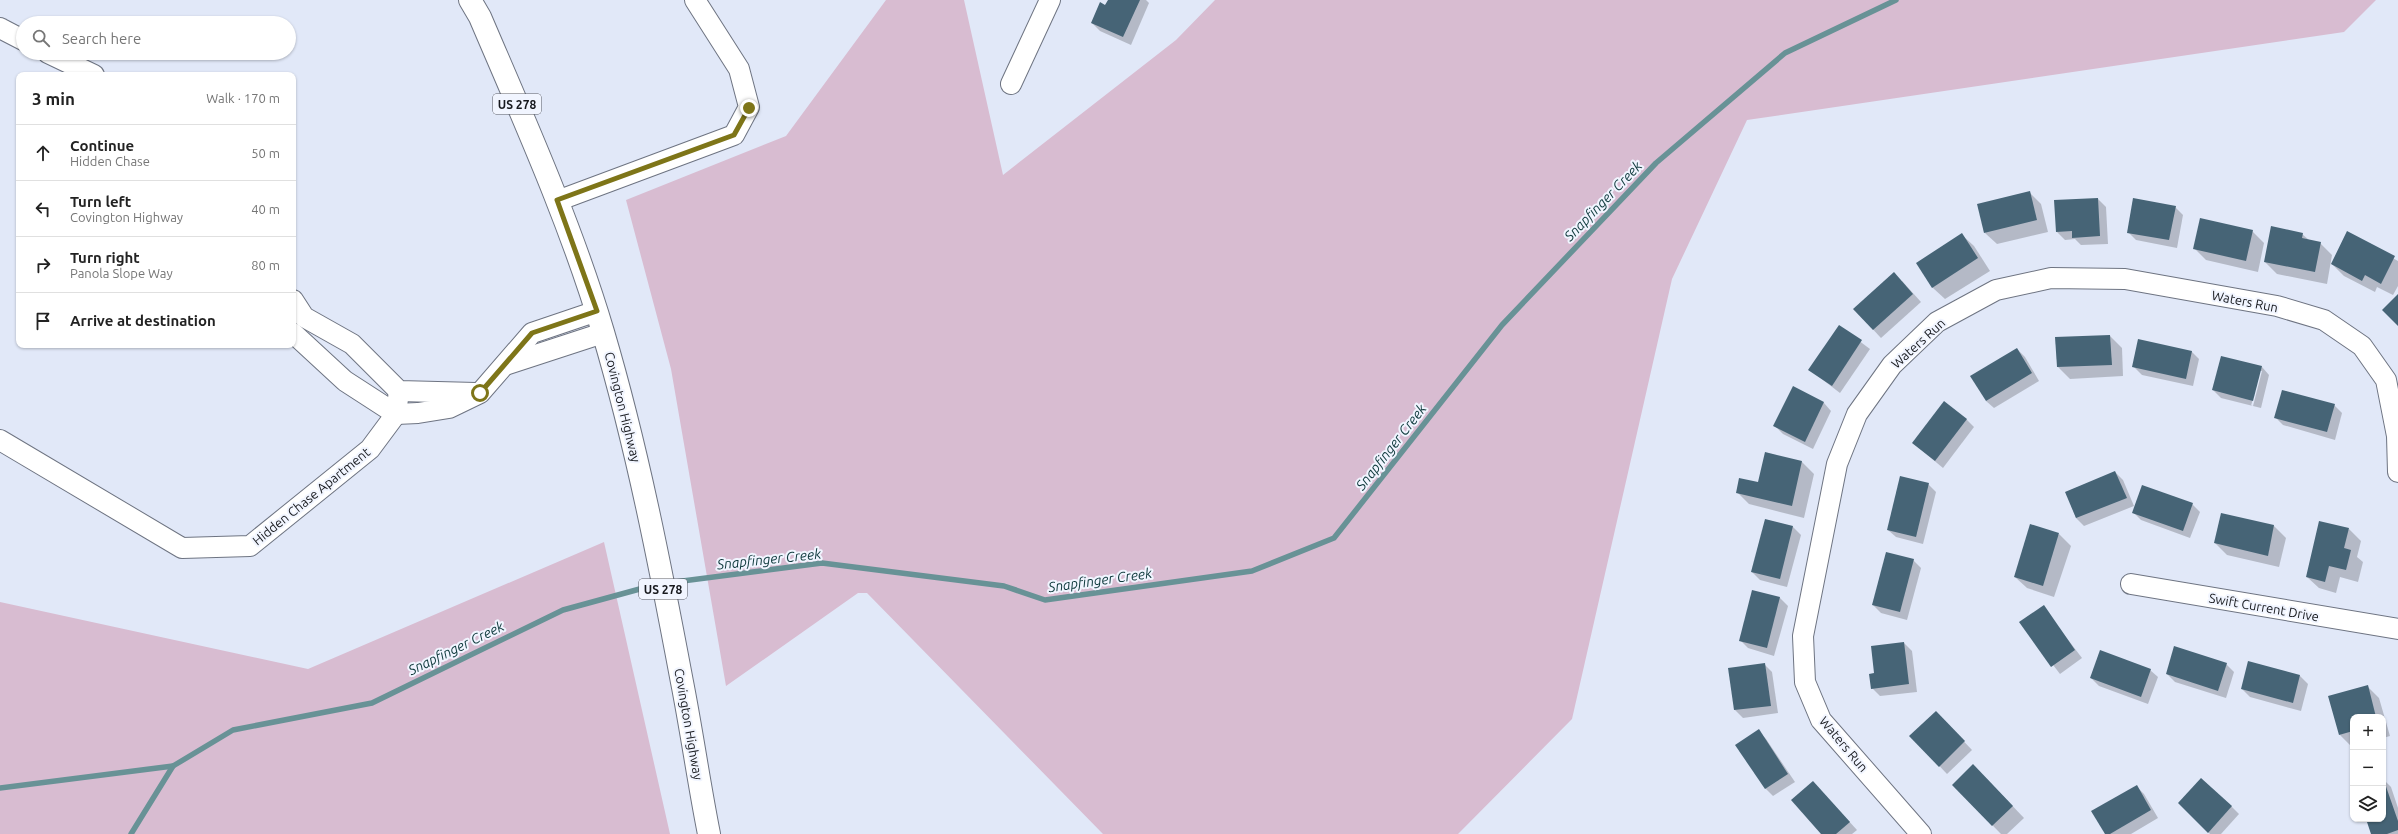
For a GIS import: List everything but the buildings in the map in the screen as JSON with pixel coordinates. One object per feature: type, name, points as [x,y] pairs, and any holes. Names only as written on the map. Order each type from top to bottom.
[{"type":"main road","name":"Covington Highway","points":[[470,0],[480,17],[548,176],[597,311],[629,427],[644,496],[682,682],[709,834]]},
{"type":"street","points":[[557,200],[734,135],[749,108],[739,69],[695,0]]},
{"type":"street","points":[[1012,84],[1050,0]]},
{"type":"street","points":[[0,28],[16,36]]},
{"type":"street","points":[[63,60],[88,72]]},
{"type":"street","name":"Waters Run","points":[[1921,834],[1821,720],[1805,682],[1803,636],[1837,464],[1857,414],[1892,365],[1937,322],[1996,290],[2051,278],[2125,279],[2277,306],[2324,320],[2362,346],[2386,380],[2397,436],[2398,472]]},
{"type":"street","points":[[296,305],[304,317],[352,344],[399,391],[480,393]]},
{"type":"street","points":[[296,335],[345,381],[396,414],[449,408],[480,393],[532,333],[597,311]]},
{"type":"street","points":[[505,365],[603,333]]},
{"type":"street","name":"Hidden Chase Apartment","points":[[0,440],[182,548],[250,546],[370,449],[396,414],[399,391]]},
{"type":"street","name":"Swift Current Drive","points":[[2131,584],[2398,629]]},
{"type":"shaded area","points":[[886,0],[964,0],[1003,175],[1176,40],[1215,0],[2376,0],[2344,32],[1747,120],[1672,279],[1572,719],[1458,834],[1103,834],[867,593],[858,593],[726,686],[671,369],[626,200],[786,136]]},
{"type":"shaded area","points":[[604,542],[670,834],[0,834],[0,602],[308,669]]},
{"type":"waterway","name":"Snapfinger Creek","points":[[667,583],[822,563],[1004,586],[1045,600],[1252,571],[1334,538],[1502,325],[1656,163],[1785,53],[1896,0]]},
{"type":"waterway","name":"Snapfinger Creek","points":[[131,834],[173,766],[233,730],[372,703],[563,610],[658,584]]},
{"type":"waterway","points":[[0,788],[173,766]]},
{"type":"route","points":[[480,393],[532,333],[597,311],[557,200],[734,135],[749,108]]}]
